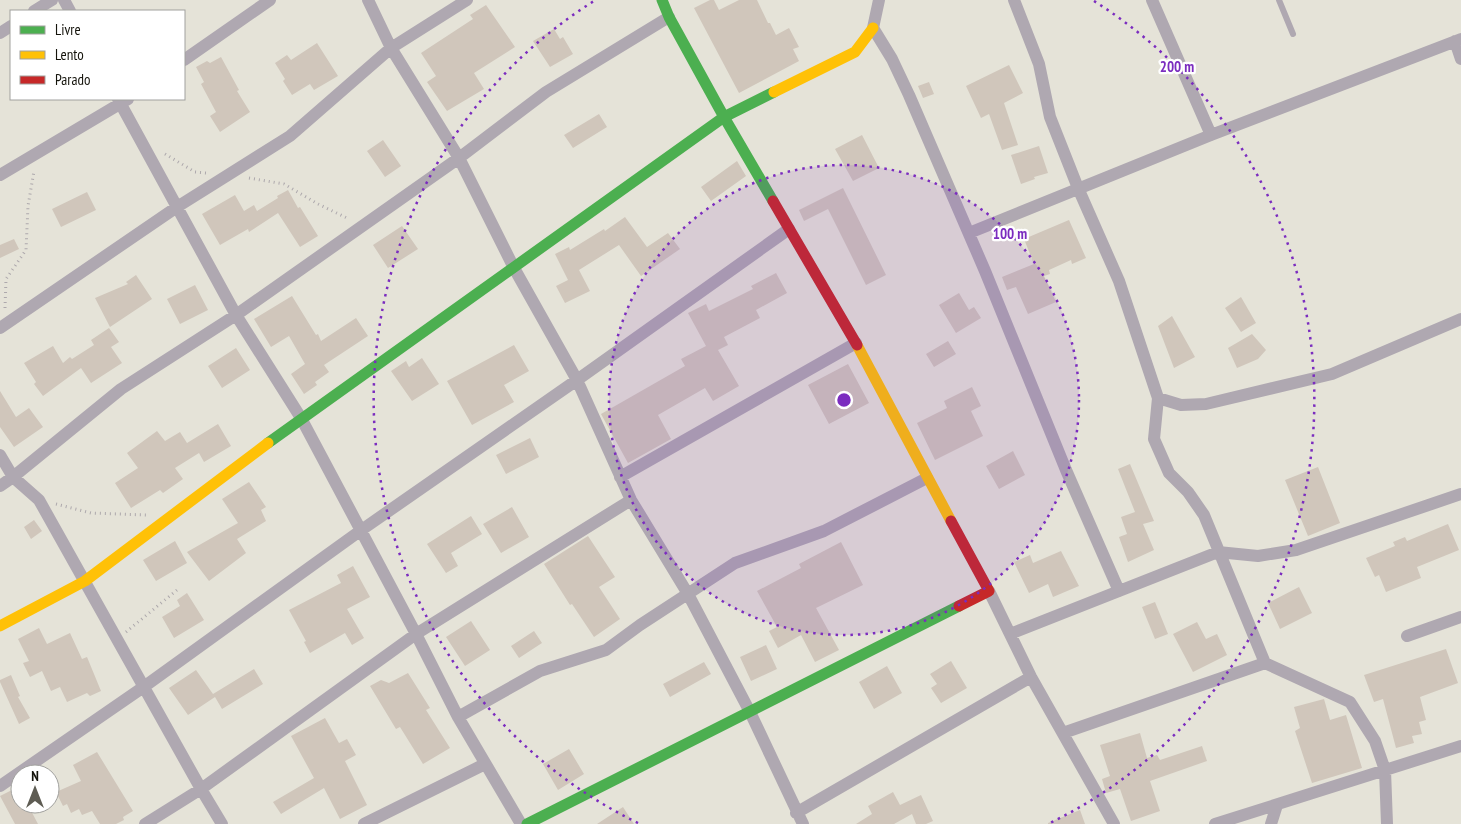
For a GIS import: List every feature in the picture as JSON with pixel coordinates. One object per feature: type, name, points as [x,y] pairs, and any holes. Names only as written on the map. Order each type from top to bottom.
[{"type":"street","points":[[36,10],[52,0]]},
{"type":"street","points":[[185,59],[270,0]]},
{"type":"street","points":[[368,0],[391,48],[459,158],[514,268],[577,380],[631,500],[688,594],[750,712],[800,818],[1031,677]]},
{"type":"street","points":[[2,326],[176,207],[290,136],[391,48],[467,0]]},
{"type":"street","points":[[662,0],[669,17],[724,118],[856,343],[989,591],[1031,677],[1114,824]]},
{"type":"street","points":[[0,626],[85,581],[301,418],[724,118],[855,52],[873,28],[879,0]]},
{"type":"street","points":[[1014,0],[1039,64],[1050,117],[1078,188],[1119,281],[1158,398],[1154,439],[1169,473],[1188,492],[1204,515],[1265,663],[1350,702],[1374,741],[1385,770],[1387,824]]},
{"type":"street","points":[[1152,0],[1211,135]]},
{"type":"street","points":[[0,486],[121,389],[236,315],[459,158],[546,92],[669,17]]},
{"type":"street","points":[[873,28],[892,59],[909,95],[969,232],[1066,470],[1119,592]]},
{"type":"street","points":[[969,232],[1211,135],[1458,40],[1461,59]]},
{"type":"street","points":[[0,175],[122,101],[176,207],[236,315],[301,418],[458,717],[521,824]]},
{"type":"street","points":[[0,786],[790,229]]},
{"type":"street","points":[[1158,398],[1181,406],[1206,404],[1332,374],[1461,319]]},
{"type":"street","points":[[620,477],[856,343]]},
{"type":"street","points":[[0,455],[13,477],[39,500],[222,824]]},
{"type":"street","points":[[458,717],[540,671],[606,650],[735,563],[824,530],[927,478]]},
{"type":"street","points":[[1010,634],[1218,552],[1258,556],[1296,550],[1461,494]]},
{"type":"street","points":[[145,824],[201,789],[416,634],[631,500]]},
{"type":"street","points":[[527,824],[989,591]]},
{"type":"street","points":[[1406,636],[1461,617]]},
{"type":"street","points":[[1063,733],[1265,663]]},
{"type":"street","points":[[1215,824],[1461,746]]},
{"type":"street","points":[[364,824],[485,764]]},
{"type":"street","points":[[1271,824],[1277,805]]},
{"type":"lane","points":[[1279,0],[1293,34]]},
{"type":"path","points":[[161,152],[195,172],[229,174],[284,184],[318,204],[363,225]]},
{"type":"path","points":[[2,326],[6,279],[26,250],[28,206],[36,154]]},
{"type":"path","points":[[39,500],[90,513],[148,515]]},
{"type":"path","points":[[118,639],[177,590]]},
{"type":"building","points":[[714,0],[719,10],[739,0],[757,0],[776,35],[789,28],[799,47],[793,49],[799,61],[739,93],[694,8]]},
{"type":"building","points":[[486,5],[515,47],[474,73],[484,89],[447,111],[427,82],[436,76],[421,53],[473,19],[470,15]]},
{"type":"building","points":[[554,29],[560,39],[563,37],[573,54],[550,67],[533,41]]},
{"type":"building","points":[[317,43],[338,76],[314,90],[310,84],[292,95],[275,63],[287,55],[291,60]]},
{"type":"building","points":[[221,57],[239,90],[237,91],[250,112],[220,132],[210,116],[216,112],[201,84],[204,82],[196,67]]},
{"type":"building","points":[[1009,65],[1023,93],[1004,103],[1018,145],[1002,150],[989,114],[981,118],[966,86]]},
{"type":"building","points":[[929,82],[934,94],[923,98],[918,86]]},
{"type":"building","points":[[599,114],[607,127],[573,148],[564,135]]},
{"type":"building","points":[[862,135],[879,168],[853,181],[835,149]]},
{"type":"building","points":[[383,140],[401,166],[385,177],[367,151]]},
{"type":"building","points":[[1039,146],[1048,173],[1034,177],[1035,179],[1021,184],[1011,155]]},
{"type":"building","points":[[737,161],[746,176],[711,201],[701,187]]},
{"type":"building","points":[[843,188],[886,275],[866,285],[828,209],[804,221],[799,210]]},
{"type":"building","points":[[288,190],[318,236],[300,247],[278,213],[249,232],[248,229],[220,245],[202,214],[235,195],[244,211],[254,205],[257,211]]},
{"type":"building","points":[[87,192],[96,210],[61,227],[52,209]]},
{"type":"building","points":[[625,217],[647,247],[668,233],[680,249],[641,276],[619,245],[579,270],[590,291],[565,303],[556,286],[568,280],[555,254],[569,247],[570,250],[604,229],[605,231]]},
{"type":"building","points":[[1069,220],[1086,258],[1072,264],[1071,260],[1049,270],[1050,274],[1044,276],[1056,302],[1028,314],[1016,287],[1007,290],[1002,277],[1034,264],[1024,239]]},
{"type":"building","points":[[402,226],[418,249],[388,268],[373,245]]},
{"type":"building","points":[[14,239],[19,249],[0,258],[0,245]]},
{"type":"building","points":[[776,273],[787,293],[756,310],[760,318],[724,337],[728,345],[718,350],[739,386],[713,401],[705,388],[658,415],[671,439],[628,463],[601,414],[685,366],[681,359],[706,346],[688,313],[706,304],[709,311],[753,289],[751,286]]},
{"type":"building","points":[[136,275],[152,299],[110,327],[95,298],[128,284],[126,282]]},
{"type":"building","points":[[195,285],[208,310],[180,324],[167,299]]},
{"type":"building","points":[[959,293],[969,310],[974,307],[981,318],[956,333],[939,305]]},
{"type":"building","points":[[292,296],[321,341],[356,318],[368,336],[324,365],[329,372],[315,382],[317,385],[304,394],[291,374],[305,364],[289,336],[271,347],[254,319]]},
{"type":"building","points":[[1241,297],[1256,323],[1241,332],[1225,308]]},
{"type":"building","points":[[1172,316],[1195,357],[1174,368],[1158,326]]},
{"type":"building","points":[[109,328],[119,342],[111,347],[122,363],[91,383],[81,368],[43,396],[34,384],[36,382],[24,363],[53,346],[63,363],[70,357],[72,359],[94,345],[91,340]]},
{"type":"building","points":[[1252,334],[1266,350],[1258,359],[1237,368],[1228,348]]},
{"type":"building","points":[[948,341],[956,354],[934,367],[926,354]]},
{"type":"building","points":[[514,345],[529,371],[504,385],[514,402],[472,425],[447,381]]},
{"type":"building","points":[[236,348],[250,370],[222,388],[208,366]]},
{"type":"building","points":[[422,358],[439,384],[412,401],[391,371],[406,361],[409,367]]},
{"type":"building","points":[[848,364],[869,403],[829,424],[808,385]]},
{"type":"building","points":[[972,387],[981,406],[971,411],[983,436],[935,460],[917,423],[947,408],[944,401]]},
{"type":"building","points":[[0,391],[16,417],[29,408],[43,427],[14,447],[0,427]]},
{"type":"building","points":[[218,424],[231,446],[204,462],[199,453],[175,468],[183,479],[163,493],[160,490],[131,508],[115,483],[138,468],[127,453],[157,431],[165,441],[180,432],[187,443]]},
{"type":"building","points":[[530,438],[539,457],[506,474],[496,455]]},
{"type":"building","points":[[1013,451],[1025,475],[999,489],[986,466]]},
{"type":"building","points":[[1130,464],[1154,521],[1143,524],[1154,550],[1128,562],[1119,537],[1127,534],[1121,517],[1135,512],[1118,469]]},
{"type":"building","points":[[1318,467],[1340,523],[1308,536],[1285,480]]},
{"type":"building","points":[[249,482],[266,507],[261,510],[266,521],[237,539],[246,553],[209,581],[187,552],[238,523],[222,499]]},
{"type":"building","points":[[512,507],[529,537],[501,553],[483,524]]},
{"type":"building","points":[[471,516],[482,534],[451,553],[458,566],[446,573],[427,544]]},
{"type":"building","points":[[34,520],[42,531],[31,539],[24,527]]},
{"type":"building","points":[[1448,524],[1459,550],[1417,567],[1421,578],[1386,592],[1379,575],[1375,577],[1366,558],[1395,546],[1393,542],[1405,537],[1407,541]]},
{"type":"building","points":[[588,536],[615,577],[599,587],[620,619],[594,637],[572,604],[570,605],[544,564]]},
{"type":"building","points":[[175,541],[187,563],[156,581],[143,560]]},
{"type":"building","points":[[841,542],[863,585],[816,608],[839,650],[815,662],[801,635],[778,648],[769,631],[777,627],[757,591],[801,568],[799,564]]},
{"type":"building","points":[[1061,551],[1079,586],[1053,597],[1048,584],[1029,593],[1014,562],[1030,555],[1033,563]]},
{"type":"building","points":[[353,566],[370,597],[347,609],[364,638],[352,645],[345,633],[310,653],[304,642],[306,641],[289,610],[341,583],[337,575]]},
{"type":"building","points":[[1299,587],[1312,613],[1280,629],[1268,603]]},
{"type":"building","points":[[187,593],[204,620],[174,638],[162,617],[180,606],[177,600]]},
{"type":"building","points":[[1155,602],[1168,634],[1155,639],[1142,607]]},
{"type":"building","points":[[471,621],[490,650],[465,666],[446,637]]},
{"type":"building","points":[[1197,622],[1206,639],[1217,634],[1227,655],[1193,672],[1173,634]]},
{"type":"building","points":[[39,628],[47,644],[70,633],[82,659],[87,657],[101,691],[90,696],[87,693],[67,702],[60,687],[51,691],[42,671],[30,677],[23,663],[29,661],[18,639]]},
{"type":"building","points":[[534,631],[542,643],[519,658],[511,646]]},
{"type":"building","points":[[766,645],[777,669],[751,681],[740,657]]},
{"type":"building","points":[[1446,649],[1458,683],[1420,697],[1426,720],[1419,722],[1422,734],[1412,736],[1414,743],[1396,748],[1383,699],[1374,702],[1364,675]]},
{"type":"building","points":[[951,661],[967,688],[941,703],[931,688],[937,684],[930,674]]},
{"type":"building","points":[[704,662],[711,674],[670,697],[663,684]]},
{"type":"building","points":[[887,666],[902,693],[874,709],[859,682]]},
{"type":"building","points":[[254,669],[263,684],[222,709],[215,697],[188,715],[169,688],[196,670],[213,694]]},
{"type":"building","points":[[408,673],[430,708],[426,710],[450,748],[423,764],[400,727],[396,729],[370,686],[381,680],[389,683]]},
{"type":"building","points":[[11,675],[20,696],[18,697],[30,718],[19,724],[0,682],[0,680]]},
{"type":"building","points":[[1324,699],[1330,720],[1346,715],[1362,768],[1312,783],[1295,731],[1300,728],[1294,707]]},
{"type":"building","points":[[325,718],[339,743],[347,739],[356,755],[345,761],[367,805],[340,819],[324,788],[281,814],[273,802],[314,778],[291,736]]},
{"type":"building","points":[[1140,733],[1147,758],[1157,755],[1160,760],[1202,746],[1207,761],[1150,781],[1160,811],[1131,821],[1120,789],[1106,793],[1102,779],[1110,776],[1100,745]]},
{"type":"building","points":[[569,749],[584,774],[558,790],[543,764]]},
{"type":"building","points":[[97,752],[133,811],[123,817],[124,820],[116,824],[100,824],[92,811],[82,815],[79,809],[71,813],[67,804],[63,806],[60,800],[60,790],[81,781],[73,765]]},
{"type":"building","points":[[10,791],[10,814],[33,814],[38,824],[15,824],[0,796]]},
{"type":"building","points":[[893,792],[900,805],[921,795],[933,821],[926,824],[916,824],[912,814],[894,824],[856,824],[872,814],[868,806]]},
{"type":"building","points":[[623,807],[634,824],[597,824]]},
{"type":"building","points":[[1080,810],[1085,824],[1048,824],[1048,823]]},
{"type":"traffic: fast","points":[[662,0],[669,17],[724,117],[773,201]]},
{"type":"traffic: fast","points":[[268,443],[724,117],[774,92]]},
{"type":"traffic: fast","points":[[527,824],[959,606]]},
{"type":"traffic: slow","points":[[774,92],[855,52],[873,28]]},
{"type":"traffic: slow","points":[[857,345],[951,521]]},
{"type":"traffic: slow","points":[[0,626],[85,581],[268,443]]},
{"type":"traffic: jam","points":[[773,201],[857,345]]},
{"type":"traffic: jam","points":[[951,521],[989,591],[959,606]]}]
